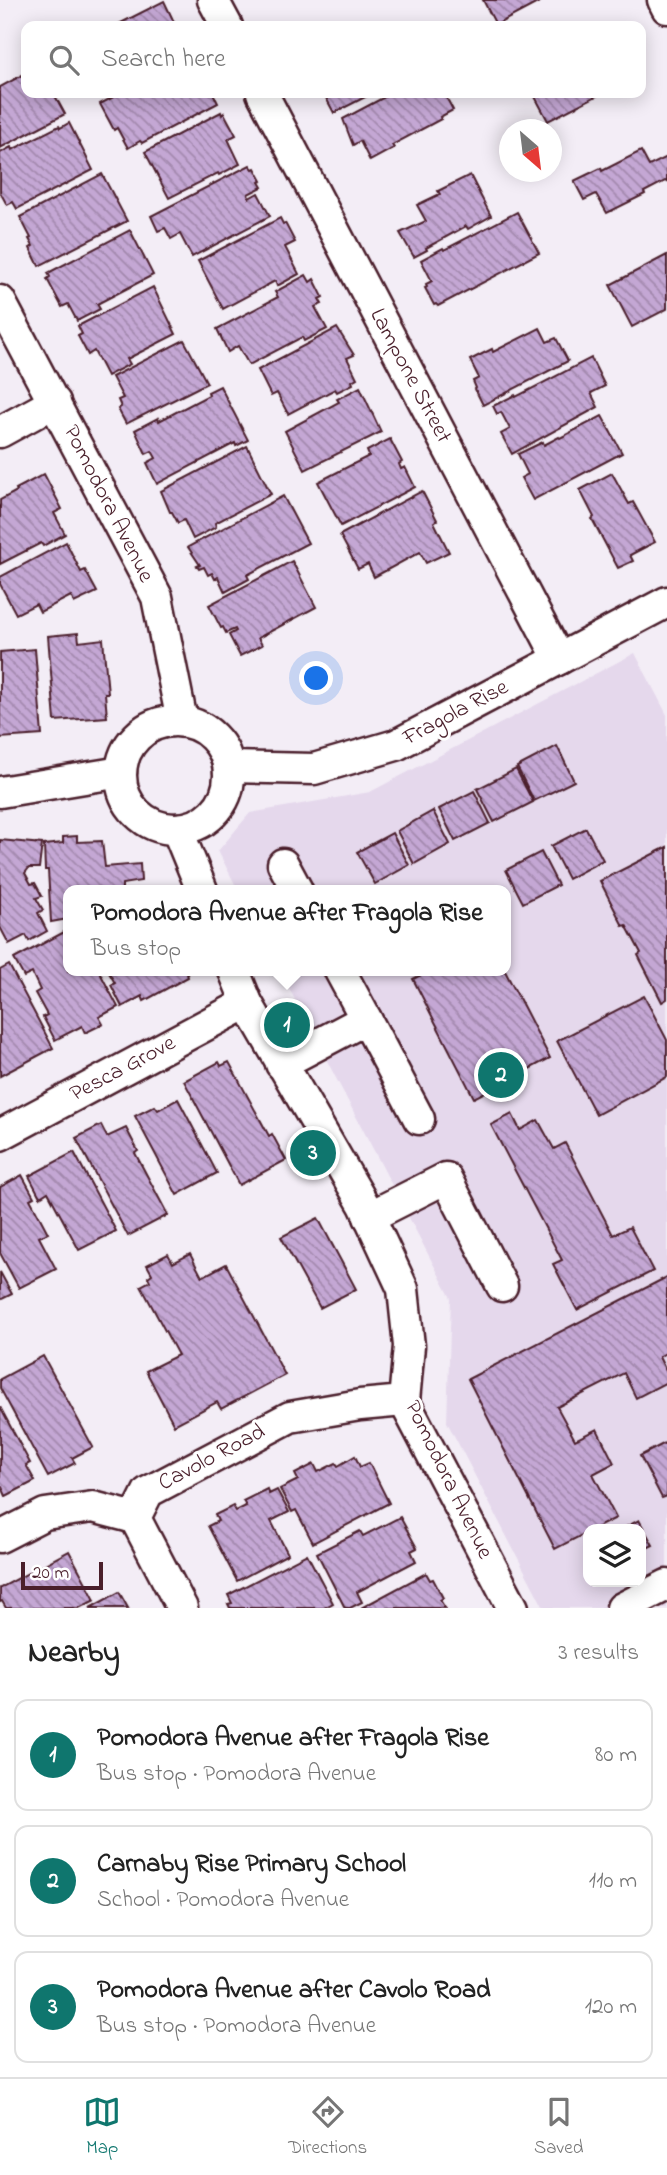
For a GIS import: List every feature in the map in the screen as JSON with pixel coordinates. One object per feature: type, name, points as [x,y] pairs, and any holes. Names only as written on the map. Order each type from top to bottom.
[{"type":"street","points":[[213,0],[224,21]]},
{"type":"street","points":[[663,0],[667,8]]},
{"type":"street","name":"Lampone Street","points":[[265,98],[558,659]]},
{"type":"street","name":"Pomodora Avenue","points":[[0,300],[157,597],[182,721]]},
{"type":"street","points":[[0,432],[55,402]]},
{"type":"street","name":"Fragola Rise","points":[[229,767],[314,769],[396,745],[667,601]]},
{"type":"street","points":[[164,721],[182,721],[199,726],[213,736],[224,750],[229,767],[229,785],[222,802],[210,816],[195,825],[177,829],[159,827],[143,819],[131,806],[122,790],[121,772],[125,755],[134,740],[147,728],[164,721]]},
{"type":"street","points":[[0,793],[121,772]]},
{"type":"street","points":[[177,829],[200,885]]},
{"type":"street","points":[[283,864],[294,885]]},
{"type":"street","name":"Pomodora Avenue","points":[[236,976],[247,1003],[369,1217],[403,1289],[409,1346],[404,1401],[513,1608]]},
{"type":"street","points":[[343,976],[419,1119]]},
{"type":"street","name":"Pesca Grove","points":[[0,1135],[247,1003]]},
{"type":"street","points":[[281,1064],[366,1020]]},
{"type":"street","points":[[369,1217],[446,1178],[502,1286]]},
{"type":"street","name":"Cavolo Road","points":[[135,1518],[148,1492],[290,1417],[360,1405],[404,1401]]},
{"type":"street","points":[[0,1537],[45,1514],[93,1507],[135,1518],[182,1608]]},
{"type":"street","points":[[622,1608],[667,1585]]},
{"type":"shaded area","points":[[635,653],[667,715],[667,1608],[544,1608],[447,1422],[451,1298],[283,976],[511,976],[511,885],[235,885],[218,851],[250,813],[370,792]]},
{"type":"building","points":[[483,0],[543,0],[504,21],[494,21]]},
{"type":"building","points":[[164,1],[174,21],[125,21]]},
{"type":"building","points":[[21,76],[21,98],[56,98],[65,114],[0,148],[0,87]]},
{"type":"building","points":[[111,98],[216,98],[218,103],[128,148],[117,128],[114,130],[100,104]]},
{"type":"building","points":[[326,98],[363,98],[334,113]]},
{"type":"building","points":[[383,98],[447,98],[453,110],[392,145],[394,148],[370,161],[360,141],[353,145],[343,119]]},
{"type":"building","points":[[536,98],[592,98],[547,119]]},
{"type":"building","points":[[221,112],[236,135],[228,139],[240,164],[169,198],[145,152]]},
{"type":"building","points":[[69,123],[93,170],[17,209],[13,202],[7,205],[0,192],[0,153]]},
{"type":"building","points":[[641,151],[649,166],[667,157],[667,182],[607,213],[596,194],[584,200],[574,181],[601,168],[602,171]]},
{"type":"building","points":[[250,165],[255,168],[262,187],[248,194],[249,198],[258,193],[270,216],[192,257],[180,234],[171,239],[165,228],[158,231],[151,216]]},
{"type":"building","points":[[102,174],[127,221],[39,266],[30,248],[33,246],[29,239],[31,238],[20,217]]},
{"type":"building","points":[[470,175],[491,216],[468,229],[466,226],[414,257],[400,233],[426,221],[417,205]]},
{"type":"building","points":[[517,212],[539,253],[438,306],[434,305],[425,288],[426,284],[432,281],[421,260]]},
{"type":"building","points":[[280,218],[295,242],[285,247],[299,274],[277,286],[275,281],[223,309],[198,261]]},
{"type":"building","points":[[130,230],[153,275],[97,304],[100,309],[77,321],[68,304],[62,307],[47,279],[50,277],[48,273]]},
{"type":"building","points":[[667,255],[667,309],[632,327],[610,285]]},
{"type":"building","points":[[306,275],[310,282],[314,279],[323,297],[319,299],[322,304],[315,307],[327,329],[304,341],[302,337],[249,365],[238,346],[228,352],[217,329],[278,297],[275,292]]},
{"type":"building","points":[[153,287],[176,334],[127,359],[130,364],[107,376],[94,351],[88,355],[78,336],[82,334],[78,326]]},
{"type":"building","points":[[337,328],[354,355],[347,358],[357,378],[352,381],[353,384],[337,392],[335,389],[288,414],[277,393],[271,396],[258,370]]},
{"type":"building","points":[[540,328],[547,342],[556,338],[568,361],[483,405],[473,381],[479,378],[470,360],[492,349],[493,352]]},
{"type":"building","points":[[184,340],[207,383],[126,424],[118,409],[121,407],[118,400],[123,398],[112,377]]},
{"type":"building","points":[[591,358],[605,386],[591,393],[598,407],[512,454],[501,434],[510,429],[501,412],[497,414],[493,406]]},
{"type":"building","points":[[220,386],[248,440],[236,446],[235,443],[157,484],[147,463],[156,458],[152,451],[146,454],[135,430],[158,418],[159,421],[209,395],[208,392]]},
{"type":"building","points":[[360,387],[381,432],[305,470],[285,431],[339,402],[337,399]]},
{"type":"building","points":[[602,416],[622,453],[533,500],[521,478],[528,474],[518,454],[543,442],[544,445],[560,438]]},
{"type":"building","points":[[390,439],[402,462],[399,464],[401,469],[405,467],[415,487],[341,526],[318,482],[369,456],[367,451]]},
{"type":"building","points":[[247,446],[271,494],[215,523],[216,527],[193,539],[184,520],[178,523],[170,512],[161,491]]},
{"type":"building","points":[[612,473],[629,504],[633,502],[655,542],[630,555],[633,561],[618,568],[580,490]]},
{"type":"building","points":[[44,474],[62,509],[54,513],[65,534],[0,564],[0,500]]},
{"type":"building","points":[[422,491],[449,552],[426,563],[420,552],[374,577],[368,564],[358,569],[340,535]]},
{"type":"building","points":[[283,496],[308,543],[247,575],[249,579],[225,592],[218,577],[215,579],[212,573],[208,575],[204,567],[199,569],[197,566],[200,565],[188,547]]},
{"type":"building","points":[[66,542],[81,572],[85,570],[97,592],[74,603],[71,596],[40,612],[36,604],[16,614],[0,584],[0,577]]},
{"type":"building","points":[[292,561],[316,607],[258,638],[262,645],[240,656],[229,635],[236,631],[235,629],[226,633],[209,605]]},
{"type":"building","points":[[78,633],[79,642],[103,639],[108,693],[105,693],[107,717],[55,721],[48,636]]},
{"type":"building","points":[[35,649],[42,735],[0,738],[0,652]]},
{"type":"building","points":[[557,746],[574,781],[534,801],[517,767]]},
{"type":"building","points":[[516,769],[533,802],[494,822],[477,789]]},
{"type":"building","points":[[474,791],[490,823],[455,841],[439,809]]},
{"type":"building","points":[[433,811],[450,844],[414,864],[397,831]]},
{"type":"building","points":[[586,828],[603,860],[568,879],[551,846]]},
{"type":"building","points":[[392,833],[409,865],[375,884],[357,852]]},
{"type":"building","points":[[77,836],[77,842],[102,841],[105,867],[140,864],[141,881],[122,885],[63,885],[63,920],[51,922],[44,845],[63,843],[63,837]]},
{"type":"building","points":[[0,840],[42,844],[39,868],[29,868],[25,873],[42,896],[36,898],[43,910],[38,913],[47,931],[29,941],[26,935],[9,944],[0,927]]},
{"type":"building","points":[[667,847],[667,999],[662,1002],[638,955],[641,953],[626,925],[623,926],[600,881]]},
{"type":"building","points":[[541,852],[558,885],[523,903],[506,870]]},
{"type":"building","points":[[63,933],[63,976],[102,976],[118,1007],[99,1017],[103,1024],[85,1033],[82,1026],[55,1040],[43,1017],[47,1015],[35,993],[40,990],[32,973],[24,977],[14,959]]},
{"type":"building","points":[[9,965],[53,1048],[0,1076],[0,970]]},
{"type":"building","points":[[111,976],[188,977],[144,1001],[142,996],[122,1007],[111,985],[115,983]]},
{"type":"building","points":[[419,976],[508,976],[550,1058],[474,1098],[413,979]]},
{"type":"building","points":[[644,996],[667,1040],[667,1077],[596,1115],[557,1041]]},
{"type":"building","points":[[219,1062],[221,1066],[229,1062],[269,1136],[272,1134],[286,1160],[239,1185],[184,1081]]},
{"type":"building","points":[[178,1099],[217,1173],[177,1195],[135,1116],[155,1106],[158,1110]]},
{"type":"building","points":[[512,1114],[520,1130],[538,1120],[554,1149],[565,1143],[613,1235],[630,1227],[653,1271],[577,1310],[553,1264],[562,1260],[491,1125]]},
{"type":"building","points":[[101,1125],[107,1137],[126,1128],[138,1151],[135,1153],[168,1215],[128,1236],[76,1138]]},
{"type":"building","points":[[74,1152],[116,1231],[79,1250],[48,1192],[40,1197],[29,1176]]},
{"type":"building","points":[[22,1175],[34,1197],[30,1199],[48,1233],[39,1237],[56,1269],[19,1288],[0,1253],[0,1187]]},
{"type":"building","points":[[318,1218],[356,1289],[320,1308],[281,1237]]},
{"type":"building","points":[[168,1254],[173,1263],[190,1254],[202,1277],[226,1264],[285,1375],[221,1409],[217,1402],[174,1425],[146,1371],[178,1355],[141,1286],[150,1281],[148,1277],[152,1274],[147,1265]]},
{"type":"building","points":[[0,1272],[12,1294],[0,1300]]},
{"type":"building","points":[[667,1277],[667,1352],[659,1357],[667,1373],[667,1382],[636,1398],[624,1373],[557,1407],[575,1440],[597,1429],[614,1463],[593,1474],[616,1518],[604,1524],[583,1524],[583,1535],[555,1549],[468,1379]]},
{"type":"building","points":[[43,1356],[93,1447],[72,1458],[75,1463],[48,1477],[0,1388],[0,1379]]},
{"type":"building","points":[[0,1407],[30,1463],[26,1465],[35,1481],[6,1496],[2,1487],[0,1488]]},
{"type":"building","points":[[667,1442],[667,1496],[662,1498],[640,1456]]},
{"type":"building","points":[[355,1456],[360,1467],[369,1463],[389,1503],[313,1543],[296,1510],[292,1512],[280,1489],[298,1480],[295,1474],[314,1464],[318,1472],[336,1463],[338,1466]]},
{"type":"building","points":[[267,1489],[269,1494],[277,1490],[289,1512],[271,1521],[288,1554],[237,1581],[208,1526],[218,1521],[215,1515],[233,1506],[236,1511],[246,1506],[243,1501]]},
{"type":"building","points":[[400,1517],[417,1548],[411,1551],[416,1561],[357,1592],[362,1602],[345,1608],[317,1553],[360,1531],[363,1536]]},
{"type":"building","points":[[646,1532],[653,1545],[646,1548]]},
{"type":"building","points":[[69,1551],[95,1600],[79,1608],[6,1608],[2,1601],[0,1602],[0,1588]]},
{"type":"building","points":[[307,1554],[333,1603],[324,1608],[230,1608],[228,1604],[232,1603],[228,1595]]},
{"type":"building","points":[[426,1573],[430,1580],[433,1579],[445,1608],[361,1608]]},
{"type":"building","points":[[119,1592],[128,1608],[90,1608]]},
{"type":"place","name":"Pomodora Avenue after Fragola Rise","points":[[287,1025]]},
{"type":"place","name":"Carnaby Rise Primary School","points":[[501,1075]]},
{"type":"place","name":"Pomodora Avenue after Cavolo Road","points":[[313,1153]]}]
